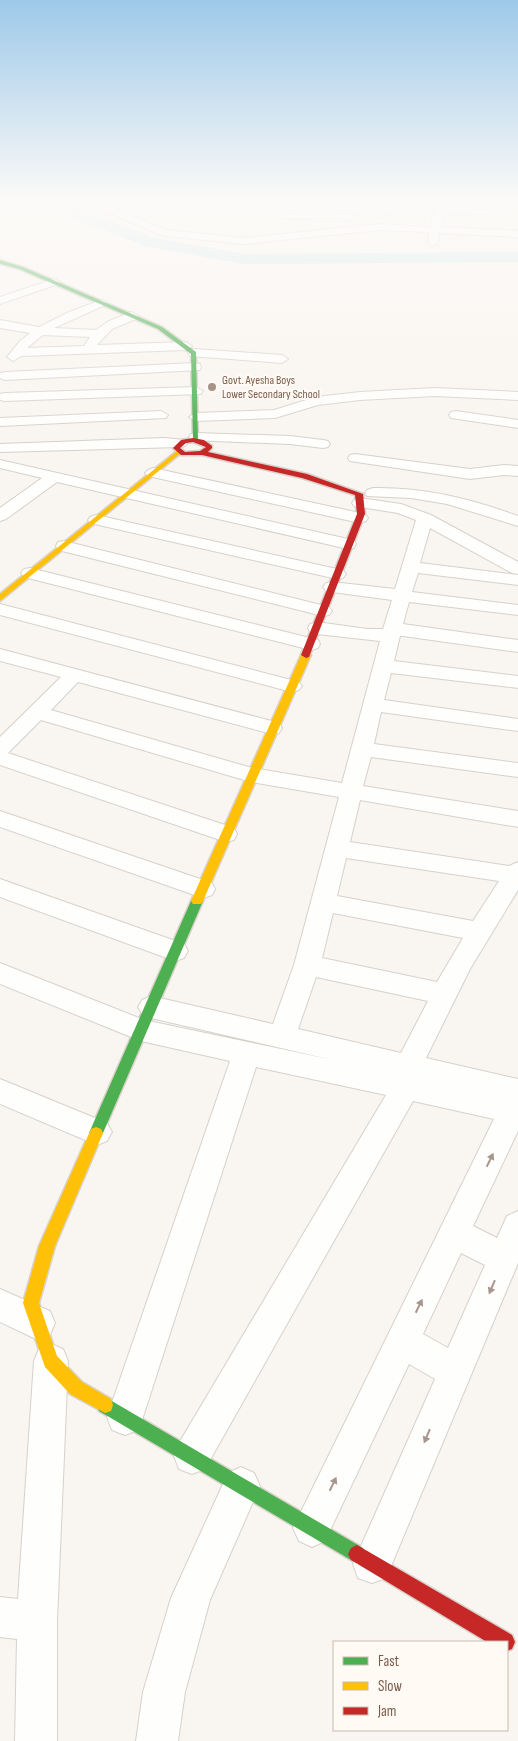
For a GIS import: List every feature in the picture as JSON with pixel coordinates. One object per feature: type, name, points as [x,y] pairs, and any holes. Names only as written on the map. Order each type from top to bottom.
[{"type":"street","points":[[0,301],[54,282],[160,328],[190,350],[195,367],[196,439]]},
{"type":"street","points":[[0,412],[3,409],[4,369],[27,341],[63,318],[101,303]]},
{"type":"street","points":[[87,350],[97,334],[104,328],[132,316]]},
{"type":"street","points":[[0,324],[41,331],[97,334]]},
{"type":"street","points":[[18,352],[190,350],[282,359]]},
{"type":"street","points":[[4,369],[195,367]]},
{"type":"street","points":[[3,393],[196,391]]},
{"type":"street","points":[[196,417],[275,414],[316,401],[360,396],[434,392],[518,396]]},
{"type":"street","points":[[0,422],[161,415]]},
{"type":"street","points":[[456,415],[518,424]]},
{"type":"street","points":[[196,439],[206,442],[210,447],[202,454]]},
{"type":"street","points":[[0,598],[153,473],[179,447],[196,439],[290,440],[323,444]]},
{"type":"street","points":[[0,448],[179,447],[189,455],[202,454],[304,476],[360,505]]},
{"type":"street","points":[[355,458],[470,474],[504,470],[518,471]]},
{"type":"street","points":[[3,467],[348,544]]},
{"type":"street","points":[[153,473],[360,505],[401,509],[425,518],[518,569]]},
{"type":"street","points":[[0,516],[53,477]]},
{"type":"street","points":[[506,1641],[372,1564],[76,1388],[51,1361],[31,1302],[48,1246],[251,775],[317,628],[348,544],[360,505],[385,492],[419,493],[440,497],[518,521]]},
{"type":"street","points":[[493,512],[518,510]]},
{"type":"street","points":[[282,1036],[307,965],[392,631],[425,518]]},
{"type":"street","points":[[96,520],[334,581],[402,596],[518,610]]},
{"type":"street","points":[[64,546],[317,628]]},
{"type":"street","points":[[411,567],[518,580]]},
{"type":"street","points":[[30,573],[317,628],[367,635],[382,635],[392,631],[403,630],[518,646]]},
{"type":"street","points":[[0,584],[12,587]]},
{"type":"street","points":[[0,609],[292,686]]},
{"type":"street","points":[[0,655],[272,728]]},
{"type":"street","points":[[383,666],[518,682]]},
{"type":"street","points":[[0,749],[74,675]]},
{"type":"street","points":[[373,705],[518,725]]},
{"type":"street","points":[[36,712],[251,775],[518,819]]},
{"type":"street","points":[[362,749],[518,770]]},
{"type":"street","points":[[0,758],[226,834]]},
{"type":"street","points":[[0,819],[203,889]]},
{"type":"street","points":[[192,1456],[407,1077],[444,994],[516,872],[336,848]]},
{"type":"street","points":[[0,888],[176,951]]},
{"type":"street","points":[[324,902],[480,932]]},
{"type":"street","points":[[307,965],[444,994]]},
{"type":"street","points":[[0,973],[247,1053],[407,1077]]},
{"type":"street","points":[[146,1019],[282,1036],[407,1077],[516,1105],[312,1528]]},
{"type":"street","points":[[125,1417],[247,1053]]},
{"type":"street","points":[[0,1091],[97,1132]]},
{"type":"street","points":[[372,1564],[514,1237],[454,1233]]},
{"type":"street","points":[[0,1305],[38,1323]]},
{"type":"street","points":[[402,1341],[456,1371]]},
{"type":"street","points":[[36,1741],[18,1619],[51,1361]]},
{"type":"street","points":[[157,1741],[164,1692],[190,1598],[241,1486]]},
{"type":"traffic: fast","points":[[52,281],[160,328],[194,353],[196,440]]},
{"type":"traffic: fast","points":[[96,1133],[197,901]]},
{"type":"traffic: fast","points":[[105,1405],[357,1554]]},
{"type":"traffic: slow","points":[[0,598],[179,452]]},
{"type":"traffic: slow","points":[[197,901],[306,655]]},
{"type":"traffic: slow","points":[[96,1133],[47,1246],[31,1303],[51,1361],[76,1388],[105,1405]]},
{"type":"traffic: jam","points":[[202,453],[210,447],[197,440],[188,440],[176,448],[183,454],[202,453],[304,476],[359,494],[361,514],[306,655]]},
{"type":"traffic: jam","points":[[357,1554],[503,1641]]},
{"type":"place","name":"Govt. Ayesha Boys Lower Secondary School","points":[[212,387]]}]
